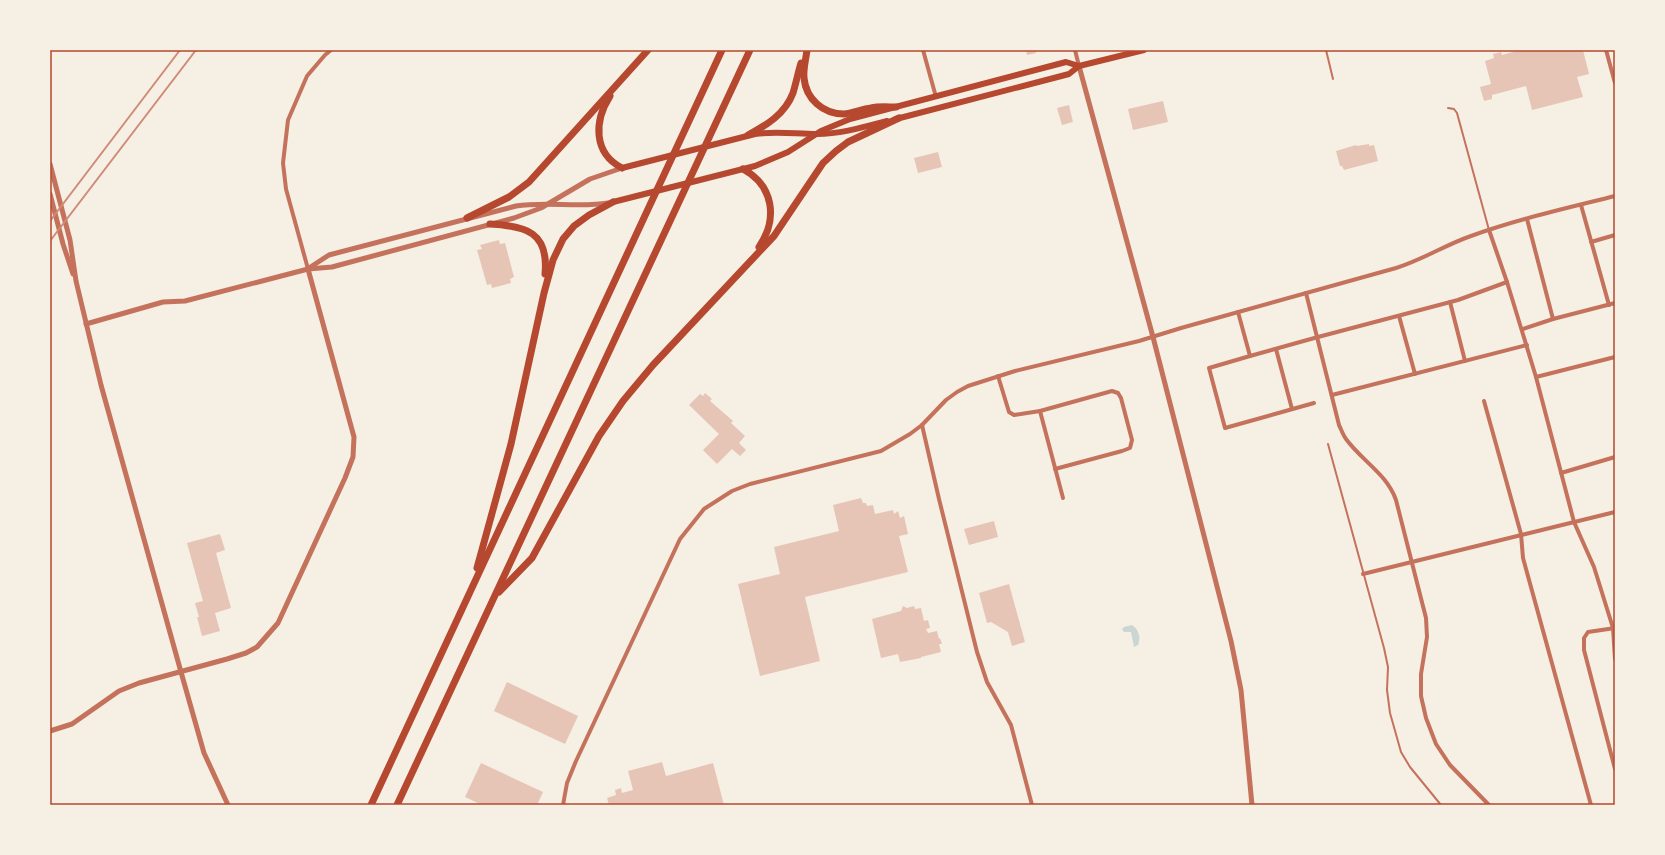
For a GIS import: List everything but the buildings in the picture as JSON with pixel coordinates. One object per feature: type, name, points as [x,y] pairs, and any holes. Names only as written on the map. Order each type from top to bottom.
[{"type":"highway","points":[[467,218],[509,197],[525,186],[648,50]]},
{"type":"highway","points":[[371,805],[722,50]]},
{"type":"highway","points":[[397,805],[750,50]]},
{"type":"highway","points":[[807,50],[804,72],[805,84],[811,98],[823,109],[845,114],[872,107],[896,107]]},
{"type":"highway","points":[[748,135],[770,122],[785,107],[793,93],[807,50]]},
{"type":"highway","points":[[617,86],[602,110],[599,130],[606,156],[622,168]]},
{"type":"highway","points":[[495,596],[532,558],[599,436],[623,401],[754,256],[774,236],[816,171],[829,156],[852,140],[899,118]]},
{"type":"highway","points":[[743,169],[753,175],[761,184],[767,196],[770,209],[769,229],[754,256]]},
{"type":"highway","points":[[472,587],[513,436],[544,292],[556,251],[568,233],[589,214],[613,202]]},
{"type":"highway","points":[[490,224],[522,228],[538,240],[543,249],[546,261],[544,292]]},
{"type":"main road","points":[[622,168],[748,135],[775,132],[815,134],[851,130],[1069,74],[1080,66],[1144,50]]},
{"type":"main road","points":[[613,202],[743,169],[775,158],[815,134],[848,120],[1066,62],[1080,66]]},
{"type":"street","points":[[50,731],[72,724],[119,690],[138,683],[246,653],[257,647],[278,623],[345,478],[353,457],[354,437],[286,189],[283,163],[288,120],[307,76],[331,50]]},
{"type":"street","points":[[923,50],[936,97]]},
{"type":"street","points":[[1076,50],[1153,337],[1231,641],[1241,690],[1252,805]]},
{"type":"street","points":[[1606,50],[1615,83]]},
{"type":"street","points":[[50,164],[70,240],[76,281],[101,385],[204,753],[228,805]]},
{"type":"street","points":[[86,324],[163,302],[185,301],[308,269],[332,267],[523,215],[550,203],[584,182],[622,168]]},
{"type":"street","points":[[50,194],[63,244],[76,281]]},
{"type":"street","points":[[563,805],[567,783],[576,761],[684,532],[704,509],[732,491],[750,484],[881,451],[902,440],[922,425],[937,409],[957,392],[998,376],[1153,337],[1414,262],[1450,243],[1489,230],[1615,196]]},
{"type":"street","points":[[308,269],[329,255],[516,206],[550,203],[584,205],[613,202]]},
{"type":"street","points":[[1581,205],[1609,305]]},
{"type":"street","points":[[1528,219],[1553,319]]},
{"type":"street","points":[[1489,230],[1527,345],[1574,522],[1594,567],[1614,628],[1615,660]]},
{"type":"street","points":[[1591,242],[1615,236]]},
{"type":"street","points":[[1314,403],[1225,428],[1209,368],[1450,302],[1507,282]]},
{"type":"street","points":[[1306,293],[1339,425],[1346,439],[1382,477],[1392,490],[1426,618],[1427,637],[1421,674],[1421,696],[1426,718],[1436,744],[1450,765],[1489,805]]},
{"type":"street","points":[[1450,302],[1465,361]]},
{"type":"street","points":[[1522,329],[1553,319],[1615,303]]},
{"type":"street","points":[[1238,312],[1250,356]]},
{"type":"street","points":[[1399,316],[1415,374]]},
{"type":"street","points":[[1332,395],[1527,345]]},
{"type":"street","points":[[1276,349],[1292,409]]},
{"type":"street","points":[[1536,377],[1615,356]]},
{"type":"street","points":[[998,376],[1008,410],[1011,414],[1019,416],[1114,391],[1121,398],[1132,440],[1130,448],[1055,469]]},
{"type":"street","points":[[1484,401],[1521,534],[1523,558],[1591,805]]},
{"type":"street","points":[[1040,411],[1063,498]]},
{"type":"street","points":[[922,425],[938,499],[977,652],[987,682],[1011,725],[1032,805]]},
{"type":"street","points":[[1561,473],[1615,457]]},
{"type":"street","points":[[1363,574],[1615,512]]},
{"type":"street","points":[[1614,628],[1588,632],[1584,638],[1584,650],[1615,769]]},
{"type":"lane","points":[[1326,50],[1333,79]]},
{"type":"lane","points":[[1448,108],[1454,109],[1457,113],[1489,230]]},
{"type":"lane","points":[[1328,444],[1384,648],[1388,667],[1387,690],[1390,713],[1401,752],[1410,767],[1441,805]]},
{"type":"shaded area","points":[[1132,625],[1138,631],[1139,636],[1138,645],[1134,647],[1131,632],[1124,632],[1122,629]]},
{"type":"railway","points":[[50,221],[180,50]]},
{"type":"railway","points":[[50,241],[196,50]]}]
